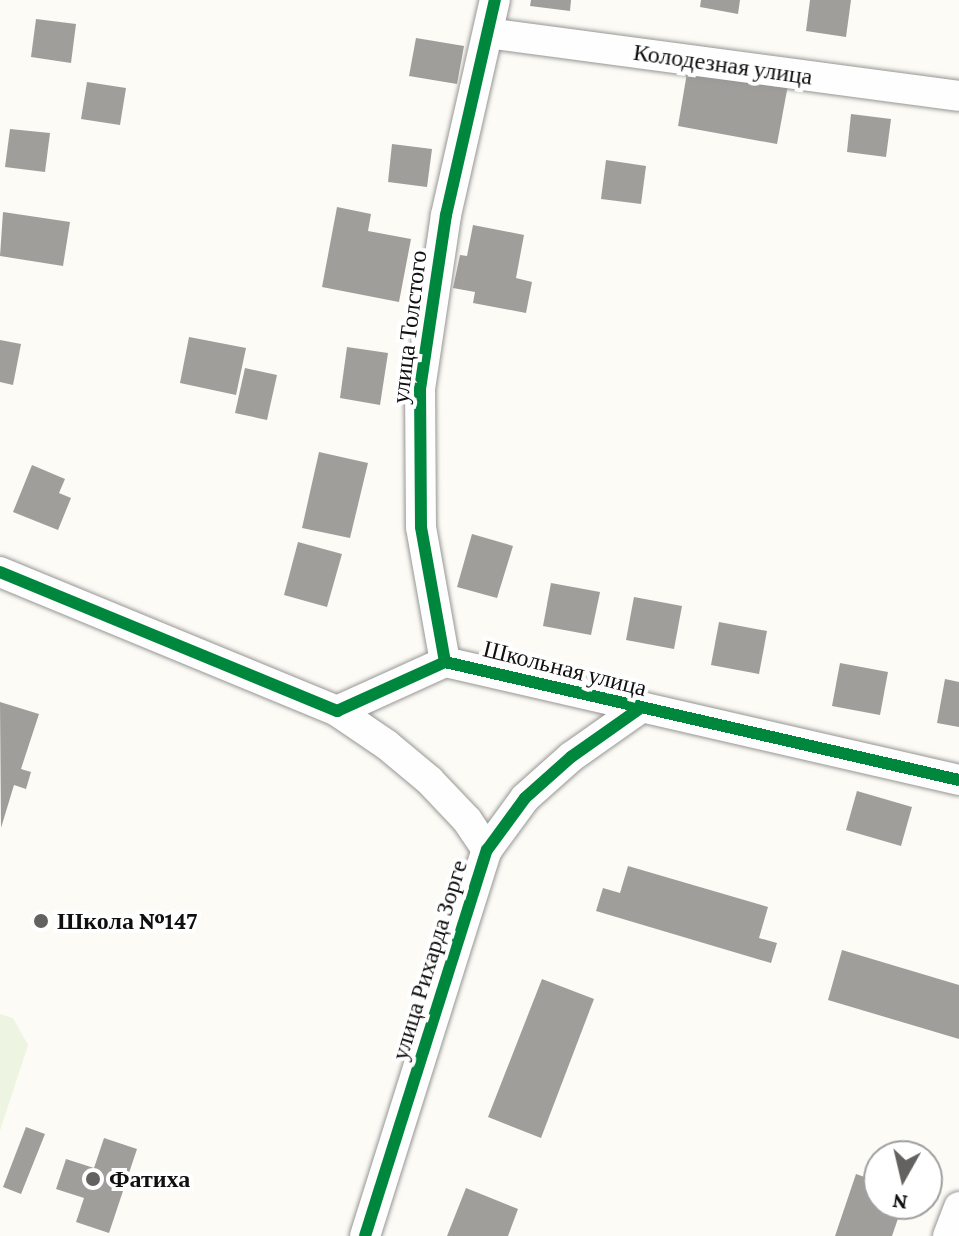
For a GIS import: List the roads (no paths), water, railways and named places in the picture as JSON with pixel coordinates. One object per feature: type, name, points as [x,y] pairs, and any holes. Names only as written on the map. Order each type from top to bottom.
[{"type":"street","name":"улица Толстого","points":[[445,662],[421,527],[420,389],[446,215],[495,0]]},
{"type":"street","name":"Колодезная улица","points":[[488,33],[959,96]]},
{"type":"street","points":[[0,572],[337,711],[387,745],[429,780],[467,820],[487,850]]},
{"type":"street","name":"Школьная улица","points":[[337,711],[445,662],[639,709],[959,780]]},
{"type":"street","name":"улица Рихарда Зорге","points":[[365,1236],[487,850],[525,798],[571,757],[639,709]]},
{"type":"street","points":[[948,1236],[959,1207]]},
{"type":"place","name":"Школа №147","points":[[41,921]]},
{"type":"place","name":"Фатиха","points":[[93,1179]]}]
